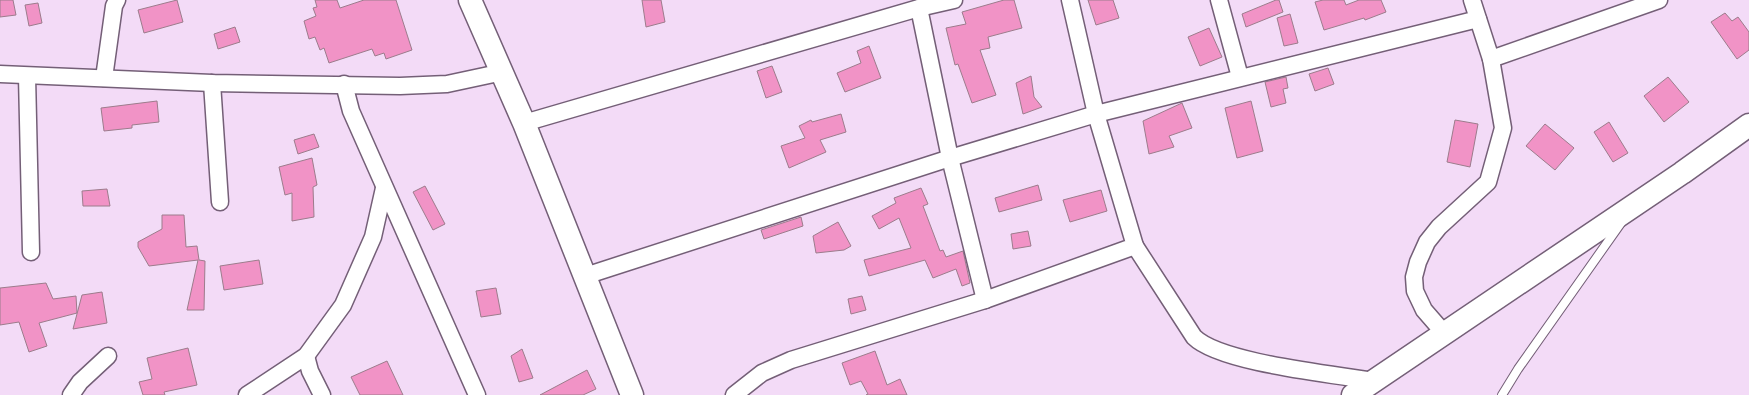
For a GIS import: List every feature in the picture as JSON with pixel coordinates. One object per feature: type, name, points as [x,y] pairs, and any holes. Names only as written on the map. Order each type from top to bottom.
[{"type":"street","points":[[104,78],[114,6],[117,0]]},
{"type":"street","points":[[470,0],[503,72],[632,395]]},
{"type":"street","points":[[524,124],[920,8],[954,0]]},
{"type":"street","points":[[1070,0],[1096,114],[1135,246],[1194,337],[1202,345],[1246,360],[1373,381]]},
{"type":"street","points":[[1219,0],[1240,77]]},
{"type":"street","points":[[1444,333],[1424,310],[1415,291],[1414,277],[1427,242],[1440,227],[1488,182],[1503,128],[1491,59],[1472,0]]},
{"type":"street","points":[[1491,59],[1659,0]]},
{"type":"street","points":[[920,8],[950,158],[985,300]]},
{"type":"street","points":[[585,276],[950,158],[1096,114],[1478,19]]},
{"type":"street","points":[[0,74],[212,83],[400,86],[447,84],[503,72]]},
{"type":"street","points":[[27,76],[31,252]]},
{"type":"street","points":[[212,83],[220,202]]},
{"type":"street","points":[[344,84],[351,111],[477,395]]},
{"type":"street","points":[[1353,395],[1634,206],[1749,125]]},
{"type":"street","points":[[247,395],[306,356],[343,305],[373,237],[384,188]]},
{"type":"street","points":[[734,395],[762,373],[791,360],[985,300],[1135,246]]},
{"type":"street","points":[[71,395],[80,382],[108,356]]},
{"type":"street","points":[[306,356],[310,371],[322,395]]},
{"type":"lane","points":[[1502,395],[1518,369],[1634,206]]},
{"type":"building","points":[[0,0],[13,0],[16,15],[0,17]]},
{"type":"building","points":[[177,0],[183,22],[144,33],[138,10]]},
{"type":"building","points":[[315,0],[337,0],[340,8],[364,0],[396,0],[412,50],[386,59],[384,53],[375,56],[372,49],[329,63],[324,48],[320,50],[315,37],[309,39],[304,21],[316,16],[313,8],[317,7]]},
{"type":"building","points":[[642,0],[661,0],[665,22],[646,27]]},
{"type":"building","points":[[1004,0],[1014,0],[1022,28],[988,37],[990,48],[980,50],[996,95],[972,103],[958,64],[955,65],[946,28],[966,24],[962,12]]},
{"type":"building","points":[[1088,0],[1113,0],[1119,18],[1096,25]]},
{"type":"building","points":[[1279,0],[1283,12],[1246,27],[1242,14]]},
{"type":"building","points":[[1344,0],[1346,5],[1359,0],[1381,0],[1386,12],[1365,20],[1364,18],[1324,30],[1315,2]]},
{"type":"building","points":[[38,3],[42,23],[29,26],[25,5]]},
{"type":"building","points":[[1725,13],[1732,21],[1738,17],[1749,32],[1749,50],[1737,59],[1711,22]]},
{"type":"building","points":[[1290,14],[1298,43],[1284,46],[1277,18]]},
{"type":"building","points":[[235,27],[240,42],[218,49],[214,34]]},
{"type":"building","points":[[1209,28],[1222,57],[1200,66],[1188,37]]},
{"type":"building","points":[[869,46],[881,78],[845,92],[837,73],[861,63],[857,51]]},
{"type":"building","points":[[772,66],[782,92],[766,98],[757,71]]},
{"type":"building","points":[[1328,68],[1334,84],[1315,91],[1309,74]]},
{"type":"building","points":[[1031,76],[1034,97],[1042,107],[1023,114],[1016,83]]},
{"type":"building","points":[[1286,77],[1288,88],[1283,89],[1286,103],[1271,107],[1265,82]]},
{"type":"building","points":[[1668,77],[1689,102],[1664,122],[1644,96]]},
{"type":"building","points":[[157,101],[159,122],[132,125],[132,128],[104,131],[101,108]]},
{"type":"building","points":[[1251,101],[1263,151],[1237,158],[1225,108]]},
{"type":"building","points":[[1182,103],[1192,128],[1169,136],[1174,147],[1149,154],[1143,121]]},
{"type":"building","points":[[841,114],[846,132],[820,140],[826,152],[789,168],[781,146],[805,138],[799,126],[811,120],[812,122]]},
{"type":"building","points":[[1455,120],[1478,124],[1470,167],[1447,162]]},
{"type":"building","points":[[1609,122],[1628,153],[1613,162],[1594,132]]},
{"type":"building","points":[[1545,124],[1574,148],[1555,170],[1526,146]]},
{"type":"building","points":[[314,134],[319,147],[298,154],[294,140]]},
{"type":"building","points":[[312,158],[317,185],[313,187],[314,217],[292,221],[292,193],[285,195],[279,167]]},
{"type":"building","points":[[1038,185],[1042,200],[999,212],[995,198]]},
{"type":"building","points":[[425,186],[445,224],[433,230],[413,192]]},
{"type":"building","points":[[921,188],[928,204],[923,206],[940,251],[943,250],[946,257],[963,251],[970,283],[962,286],[956,269],[933,278],[925,260],[869,276],[864,260],[911,248],[899,218],[879,229],[872,216],[896,203],[894,198]]},
{"type":"building","points":[[107,189],[110,206],[83,206],[82,191]]},
{"type":"building","points":[[1101,190],[1107,211],[1070,222],[1063,200]]},
{"type":"building","points":[[162,215],[184,215],[186,247],[197,246],[199,260],[205,261],[204,310],[187,310],[198,260],[149,266],[138,247],[138,242],[162,229]]},
{"type":"building","points":[[801,217],[803,226],[764,239],[761,230]]},
{"type":"building","points":[[838,222],[851,246],[844,250],[816,253],[813,236]]},
{"type":"building","points":[[1028,231],[1031,246],[1013,249],[1011,234]]},
{"type":"building","points":[[259,260],[263,284],[224,290],[220,266]]},
{"type":"building","points":[[46,283],[53,299],[76,296],[77,313],[39,323],[47,346],[29,352],[19,322],[0,325],[0,288]]},
{"type":"building","points":[[496,288],[501,314],[481,317],[476,291]]},
{"type":"building","points":[[102,292],[107,323],[73,329],[82,295]]},
{"type":"building","points":[[862,296],[866,310],[851,314],[848,299]]},
{"type":"building","points":[[188,348],[197,385],[164,392],[165,395],[143,395],[139,382],[152,379],[147,358]]},
{"type":"building","points":[[522,349],[533,378],[519,382],[511,356]]},
{"type":"building","points":[[875,351],[887,385],[900,379],[907,395],[866,395],[868,394],[861,381],[850,385],[842,363]]},
{"type":"building","points":[[387,361],[403,395],[360,395],[351,377]]},
{"type":"building","points":[[587,370],[596,389],[583,395],[540,395]]}]
